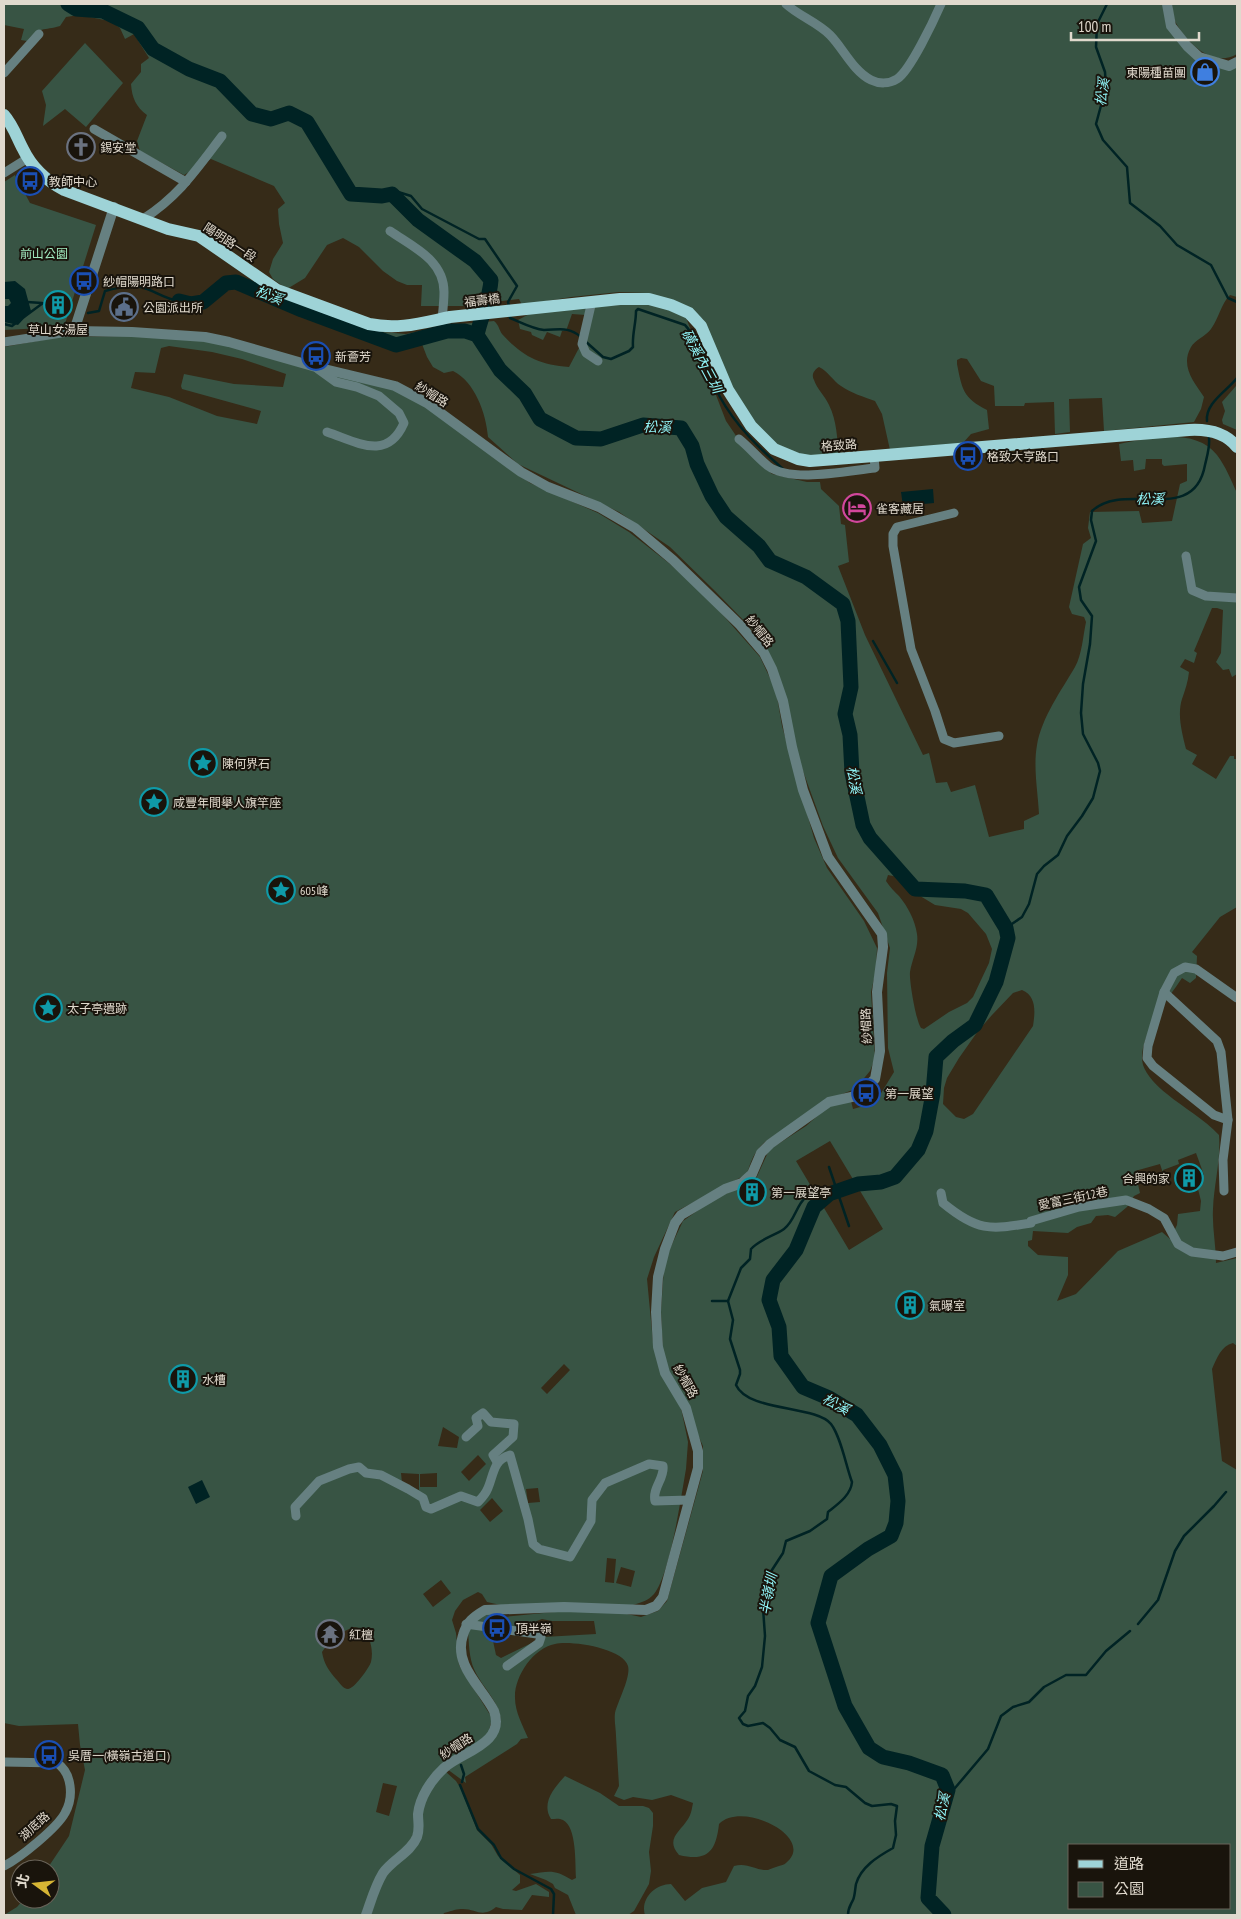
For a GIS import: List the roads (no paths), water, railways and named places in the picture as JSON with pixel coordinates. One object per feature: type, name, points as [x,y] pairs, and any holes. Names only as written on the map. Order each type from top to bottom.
[{"type":"main road","name":"陽明路一段","points":[[4,115],[28,158],[49,182],[64,190],[142,219],[199,236],[277,290],[368,324],[384,327],[415,326],[446,318]]},
{"type":"main road","name":"格致路","points":[[518,309],[620,298],[649,299],[671,305],[689,313],[701,326],[728,390],[750,426],[774,448],[798,459],[844,465],[874,456],[1207,429],[1221,434],[1237,447]]},
{"type":"main road","name":"福壽橋","points":[[446,318],[518,309]]},
{"type":"street","points":[[786,4],[794,12],[824,29],[854,65],[870,79],[890,83],[899,78],[907,67],[931,28],[941,4]]},
{"type":"street","points":[[1166,4],[1171,26],[1199,57],[1230,66],[1237,62]]},
{"type":"street","points":[[4,73],[39,34]]},
{"type":"street","points":[[94,129],[186,182]]},
{"type":"street","points":[[142,219],[158,209],[182,189],[222,136]]},
{"type":"street","points":[[4,173],[28,158]]},
{"type":"street","points":[[74,331],[114,208]]},
{"type":"street","points":[[390,231],[430,258],[438,270],[444,290],[446,318]]},
{"type":"street","points":[[592,301],[582,344],[586,352],[598,361]]},
{"type":"street","name":"紗帽路","points":[[4,342],[74,331],[132,332],[205,337],[395,386],[426,403],[527,475],[548,486],[599,507],[635,528],[673,560],[740,625],[764,653],[772,669],[783,701],[803,790],[828,856],[882,934],[884,947],[877,992],[880,1051],[876,1079],[856,1096],[829,1102],[770,1144],[761,1153],[752,1174],[742,1183],[725,1189],[680,1215],[665,1249],[658,1277],[656,1312],[658,1347],[665,1373],[686,1408],[698,1451],[698,1468],[663,1597],[656,1606],[646,1610],[598,1607],[485,1610],[474,1616],[466,1624],[459,1646],[463,1663],[494,1711],[496,1718],[494,1731],[476,1749],[446,1767],[432,1781],[424,1795],[418,1813],[416,1838],[384,1872],[376,1886],[366,1915]]},
{"type":"street","points":[[316,367],[336,382],[357,387],[379,396],[399,413],[404,423],[400,432],[387,445],[373,447],[327,432]]},
{"type":"street","points":[[740,439],[769,467],[786,474],[808,476],[844,465]]},
{"type":"street","points":[[954,513],[897,527],[893,534],[893,546],[910,649],[944,739],[954,743],[999,736]]},
{"type":"street","points":[[1186,556],[1192,590],[1206,596],[1237,598]]},
{"type":"street","points":[[1228,1120],[1214,1115],[1153,1066],[1147,1058],[1148,1046],[1164,992],[1174,973],[1185,967],[1196,969],[1237,998]]},
{"type":"street","points":[[1164,992],[1217,1041],[1221,1052],[1228,1120],[1223,1160],[1224,1191]]},
{"type":"street","name":"愛富三街12巷","points":[[941,1193],[943,1203],[956,1214],[972,1224],[990,1228],[1003,1228],[1031,1223],[1031,1221],[1079,1207],[1126,1200],[1150,1209],[1164,1218],[1178,1244],[1192,1252],[1223,1256],[1237,1252]]},
{"type":"street","points":[[466,1437],[478,1426],[476,1418],[483,1414],[491,1422],[514,1424],[513,1437],[493,1454],[497,1462]]},
{"type":"street","points":[[296,1516],[295,1508],[319,1481],[359,1467],[366,1472],[381,1475],[408,1488],[423,1498],[426,1507],[431,1509],[461,1496],[478,1502],[487,1491],[497,1462],[502,1457],[510,1455],[533,1544],[539,1549],[570,1556],[591,1521],[592,1500],[606,1483],[649,1464],[663,1466],[664,1471],[654,1495],[655,1501],[689,1500]]},
{"type":"street","points":[[466,1624],[537,1634],[541,1637],[539,1642],[507,1666]]},
{"type":"street","name":"湖底路","points":[[4,1762],[57,1763],[68,1777],[71,1794],[66,1812],[52,1828],[16,1859],[4,1866]]},
{"type":"water","points":[[15,281],[25,289],[31,311],[18,325],[4,322],[4,306],[8,306],[11,303],[9,299],[4,299],[4,282]]},
{"type":"water","points":[[933,489],[934,503],[903,506],[901,492]]},
{"type":"water","points":[[202,1480],[210,1497],[196,1504],[188,1487]]},
{"type":"waterway","points":[[68,4],[76,9],[103,11],[138,28],[153,49],[189,69],[220,81],[252,114],[271,119],[289,113],[307,122],[351,194],[382,196],[392,194],[418,220],[475,261],[491,280],[489,294],[477,335]]},
{"type":"waterway","name":"松溪","points":[[1107,4],[1097,24],[1096,47],[1105,72],[1106,87],[1096,124],[1103,140],[1127,167],[1130,203],[1160,226],[1177,245],[1211,265],[1228,298],[1237,302]]},
{"type":"waterway","name":"磺溪內三圳","points":[[392,194],[395,191],[411,196],[422,209],[479,239],[485,239],[517,286],[508,302],[509,306]]},
{"type":"waterway","name":"松溪","points":[[179,301],[191,304],[203,302],[226,283],[236,282],[302,310],[396,345],[447,331],[465,331],[477,335],[500,370],[525,394],[540,419],[576,438],[601,439],[643,425],[681,428],[692,446],[697,464],[712,496],[726,517],[759,546],[770,561],[806,577],[843,604],[848,621],[851,687],[845,714],[850,735],[852,773],[863,825],[870,838],[915,889],[965,891],[986,895],[1006,928],[1008,938],[996,982],[975,1025],[953,1041],[936,1057],[933,1093],[926,1131],[918,1150],[895,1177],[881,1182],[858,1184],[829,1194],[814,1207],[796,1250],[773,1280],[769,1300],[779,1327],[781,1356],[803,1387],[829,1398],[857,1415],[880,1445],[895,1475],[898,1501],[896,1523],[891,1536],[868,1549],[831,1576],[818,1623],[845,1706],[869,1748],[883,1757],[909,1763],[942,1775],[948,1790],[932,1846],[928,1898],[944,1915]]},
{"type":"waterway","name":"松溪","points":[[88,313],[99,311],[105,291],[123,287],[141,287],[179,301]]},
{"type":"waterway","name":"松溪","points":[[27,302],[42,303]]},
{"type":"waterway","name":"松溪","points":[[24,317],[43,303]]},
{"type":"waterway","name":"磺溪內三圳","points":[[585,341],[603,357],[611,359],[629,351],[633,347],[636,311],[638,309],[685,325],[726,408],[748,436],[783,469]]},
{"type":"waterway","name":"磺溪內三圳","points":[[509,314],[510,318],[535,328],[568,330],[581,337]]},
{"type":"waterway","name":"松溪","points":[[4,324],[12,326],[17,322]]},
{"type":"waterway","name":"松溪","points":[[1207,421],[1207,415],[1213,403],[1237,378]]},
{"type":"waterway","name":"松溪","points":[[1006,928],[1022,917],[1029,904],[1037,874],[1058,855],[1067,836],[1082,816],[1093,798],[1100,771],[1098,763],[1083,734],[1081,713],[1092,616],[1081,600],[1079,587],[1096,541],[1091,520],[1092,511],[1106,503],[1122,499],[1173,498],[1187,494],[1198,483],[1205,465],[1209,438]]},
{"type":"waterway","points":[[873,641],[897,683]]},
{"type":"waterway","points":[[829,1167],[849,1226]]},
{"type":"waterway","name":"半嶺圳","points":[[811,1192],[829,1194]]},
{"type":"waterway","name":"半嶺圳","points":[[806,1197],[788,1226],[751,1249],[750,1259],[741,1268],[728,1301],[733,1320],[730,1339],[740,1370],[736,1385],[743,1394],[754,1400],[812,1414],[823,1418],[831,1424],[835,1430],[852,1482],[847,1495],[828,1512],[827,1519],[810,1531],[786,1541],[783,1553],[770,1573],[763,1608],[765,1636],[762,1667],[755,1686],[748,1696],[745,1711],[739,1718],[743,1724],[748,1726],[763,1723],[780,1740],[795,1747],[809,1771],[835,1785],[846,1787],[865,1803],[872,1806],[891,1804],[897,1806],[896,1835],[893,1848],[876,1859],[862,1872],[856,1884],[848,1915]]},
{"type":"waterway","points":[[712,1301],[728,1301]]},
{"type":"waterway","points":[[1138,1624],[1158,1600],[1175,1551],[1184,1536],[1226,1492]]},
{"type":"waterway","points":[[948,1790],[955,1788],[988,1749],[1001,1716],[1013,1707],[1029,1702],[1044,1687],[1066,1675],[1086,1675],[1106,1651],[1130,1631]]},
{"type":"waterway","points":[[461,1765],[464,1774],[462,1782]]},
{"type":"waterway","points":[[460,1785],[478,1829],[494,1845],[501,1858],[514,1869],[551,1889],[554,1894],[553,1915]]},
{"type":"place","name":"東陽種苗團","points":[[1205,72]]},
{"type":"place","name":"錫安堂","points":[[81,147]]},
{"type":"place","name":"教師中心","points":[[30,181]]},
{"type":"place","name":"紗帽陽明路口","points":[[84,281]]},
{"type":"place","name":"草山女湯屋","points":[[58,305]]},
{"type":"place","name":"公園派出所","points":[[124,307]]},
{"type":"place","name":"新薈芳","points":[[316,356]]},
{"type":"place","name":"格致大亨路口","points":[[968,456]]},
{"type":"place","name":"雀客藏居","points":[[857,508]]},
{"type":"place","name":"陳何界石","points":[[203,763]]},
{"type":"place","name":"咸豐年間舉人旗竿座","points":[[154,802]]},
{"type":"place","name":"605峰","points":[[281,890]]},
{"type":"place","name":"太子亭遺跡","points":[[48,1008]]},
{"type":"place","name":"第一展望","points":[[866,1093]]},
{"type":"place","name":"合興的家","points":[[1189,1178]]},
{"type":"place","name":"第一展望亭","points":[[752,1192]]},
{"type":"place","name":"氣曝室","points":[[910,1305]]},
{"type":"place","name":"水槽","points":[[183,1379]]},
{"type":"place","name":"頂半嶺","points":[[497,1628]]},
{"type":"place","name":"紅檀","points":[[330,1634]]},
{"type":"place","name":"吳厝一(橫嶺古道口)","points":[[49,1755]]},
{"type":"park label","name":"前山公園","points":[[44,253]]}]
